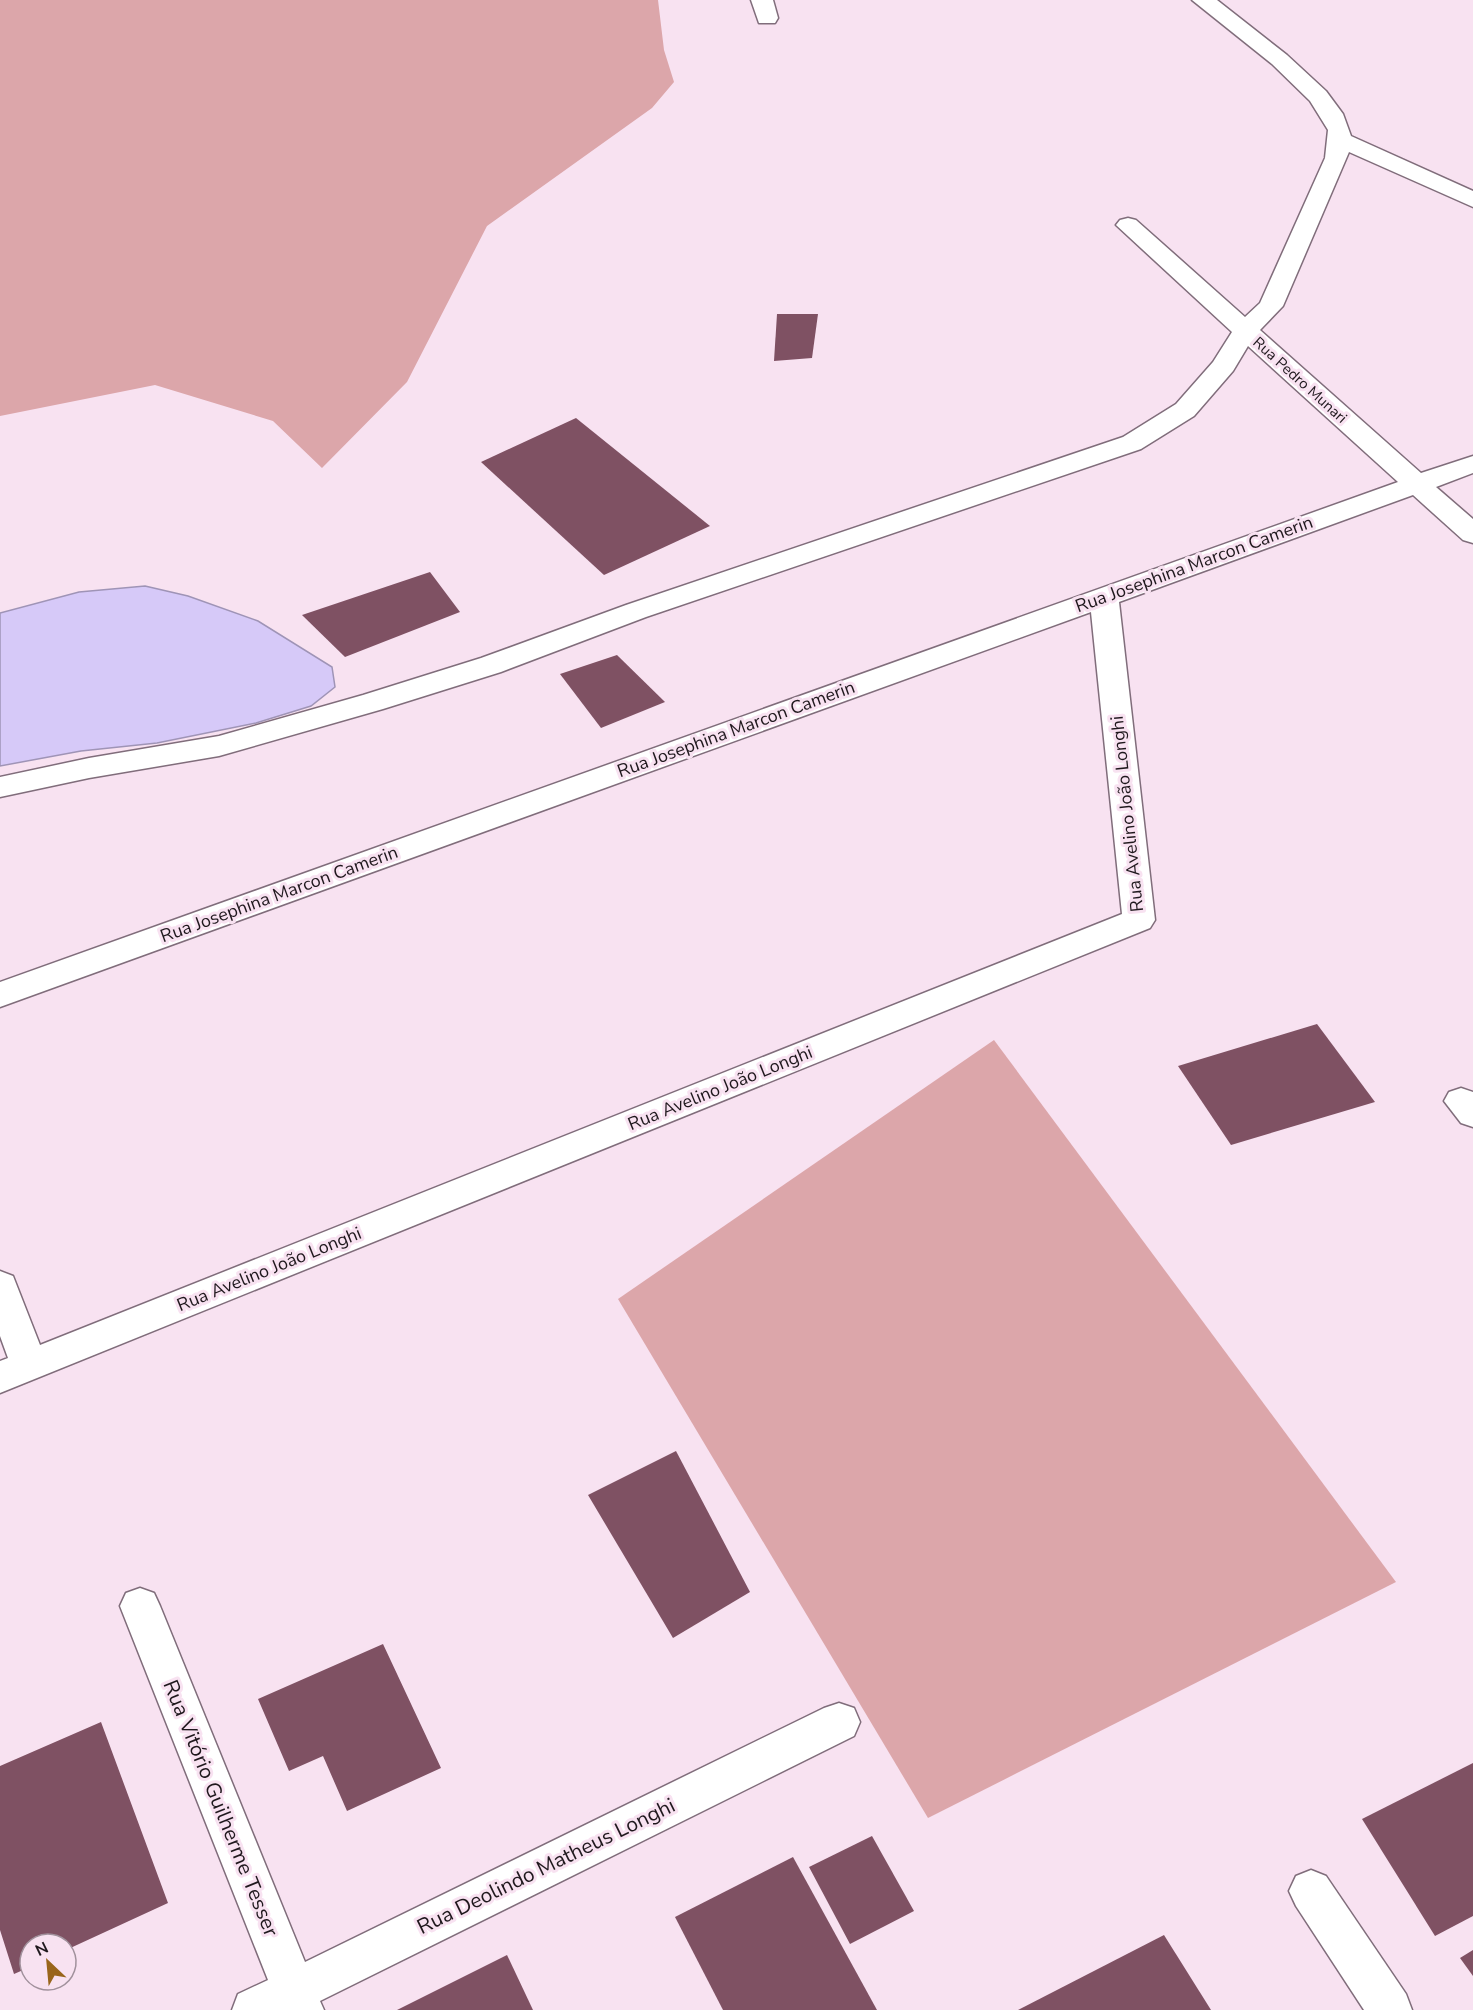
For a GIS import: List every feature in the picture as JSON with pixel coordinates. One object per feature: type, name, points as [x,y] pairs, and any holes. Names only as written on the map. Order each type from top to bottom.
[{"type":"street","points":[[0,788],[89,768],[219,746],[491,665],[636,611],[1132,443],[1185,410],[1224,366],[1245,331],[1271,306],[1337,158],[1339,131],[1329,111],[1314,92],[1203,0]]},
{"type":"street","points":[[1338,139],[1473,200]]},
{"type":"street","name":"Rua Pedro Munari","points":[[1128,225],[1473,534]]},
{"type":"street","name":"Rua Josephina Marcon Camerin","points":[[0,995],[1473,464]]},
{"type":"street","name":"Rua Avelino João Longhi","points":[[14,1371],[1139,920],[1104,597]]},
{"type":"street","points":[[0,1286],[14,1371]]},
{"type":"street","name":"Rua Vitório Guilherme Tesser","points":[[140,1606],[298,2000]]},
{"type":"street","name":"Rua Deolindo Matheus Longhi","points":[[254,2010],[298,2000],[839,1722]]},
{"type":"street","points":[[1311,1891],[1390,2010]]},
{"type":"shaded area","points":[[0,0],[658,0],[664,50],[674,82],[652,108],[487,226],[407,382],[322,468],[273,421],[155,385],[0,416]]},
{"type":"shaded area","points":[[145,586],[188,596],[258,621],[332,667],[335,687],[311,706],[256,723],[157,743],[81,751],[0,766],[0,613],[79,592]]},
{"type":"shaded area","points":[[994,1040],[1396,1582],[928,1818],[618,1299]]},
{"type":"building","points":[[777,314],[818,314],[812,358],[774,361]]},
{"type":"building","points":[[576,418],[710,526],[604,575],[481,462]]},
{"type":"building","points":[[430,572],[460,612],[345,657],[302,615]]},
{"type":"building","points":[[617,655],[665,702],[601,728],[560,674]]},
{"type":"building","points":[[1317,1024],[1375,1102],[1231,1145],[1178,1066]]},
{"type":"building","points":[[676,1451],[750,1592],[673,1638],[588,1495]]},
{"type":"building","points":[[383,1644],[441,1768],[347,1811],[323,1756],[289,1771],[258,1699]]},
{"type":"building","points":[[101,1722],[168,1903],[78,1944],[78,1932],[18,1932],[18,1972],[14,1974],[0,1930],[0,1766]]},
{"type":"building","points":[[1473,1763],[1473,1916],[1435,1936],[1362,1819]]},
{"type":"building","points":[[872,1836],[914,1911],[850,1944],[809,1867]]},
{"type":"building","points":[[793,1857],[877,2010],[723,2010],[675,1917]]},
{"type":"building","points":[[1164,1935],[1211,2010],[1018,2010]]},
{"type":"building","points":[[1473,1950],[1473,1976],[1460,1958]]},
{"type":"building","points":[[507,1955],[533,2010],[397,2010]]}]
